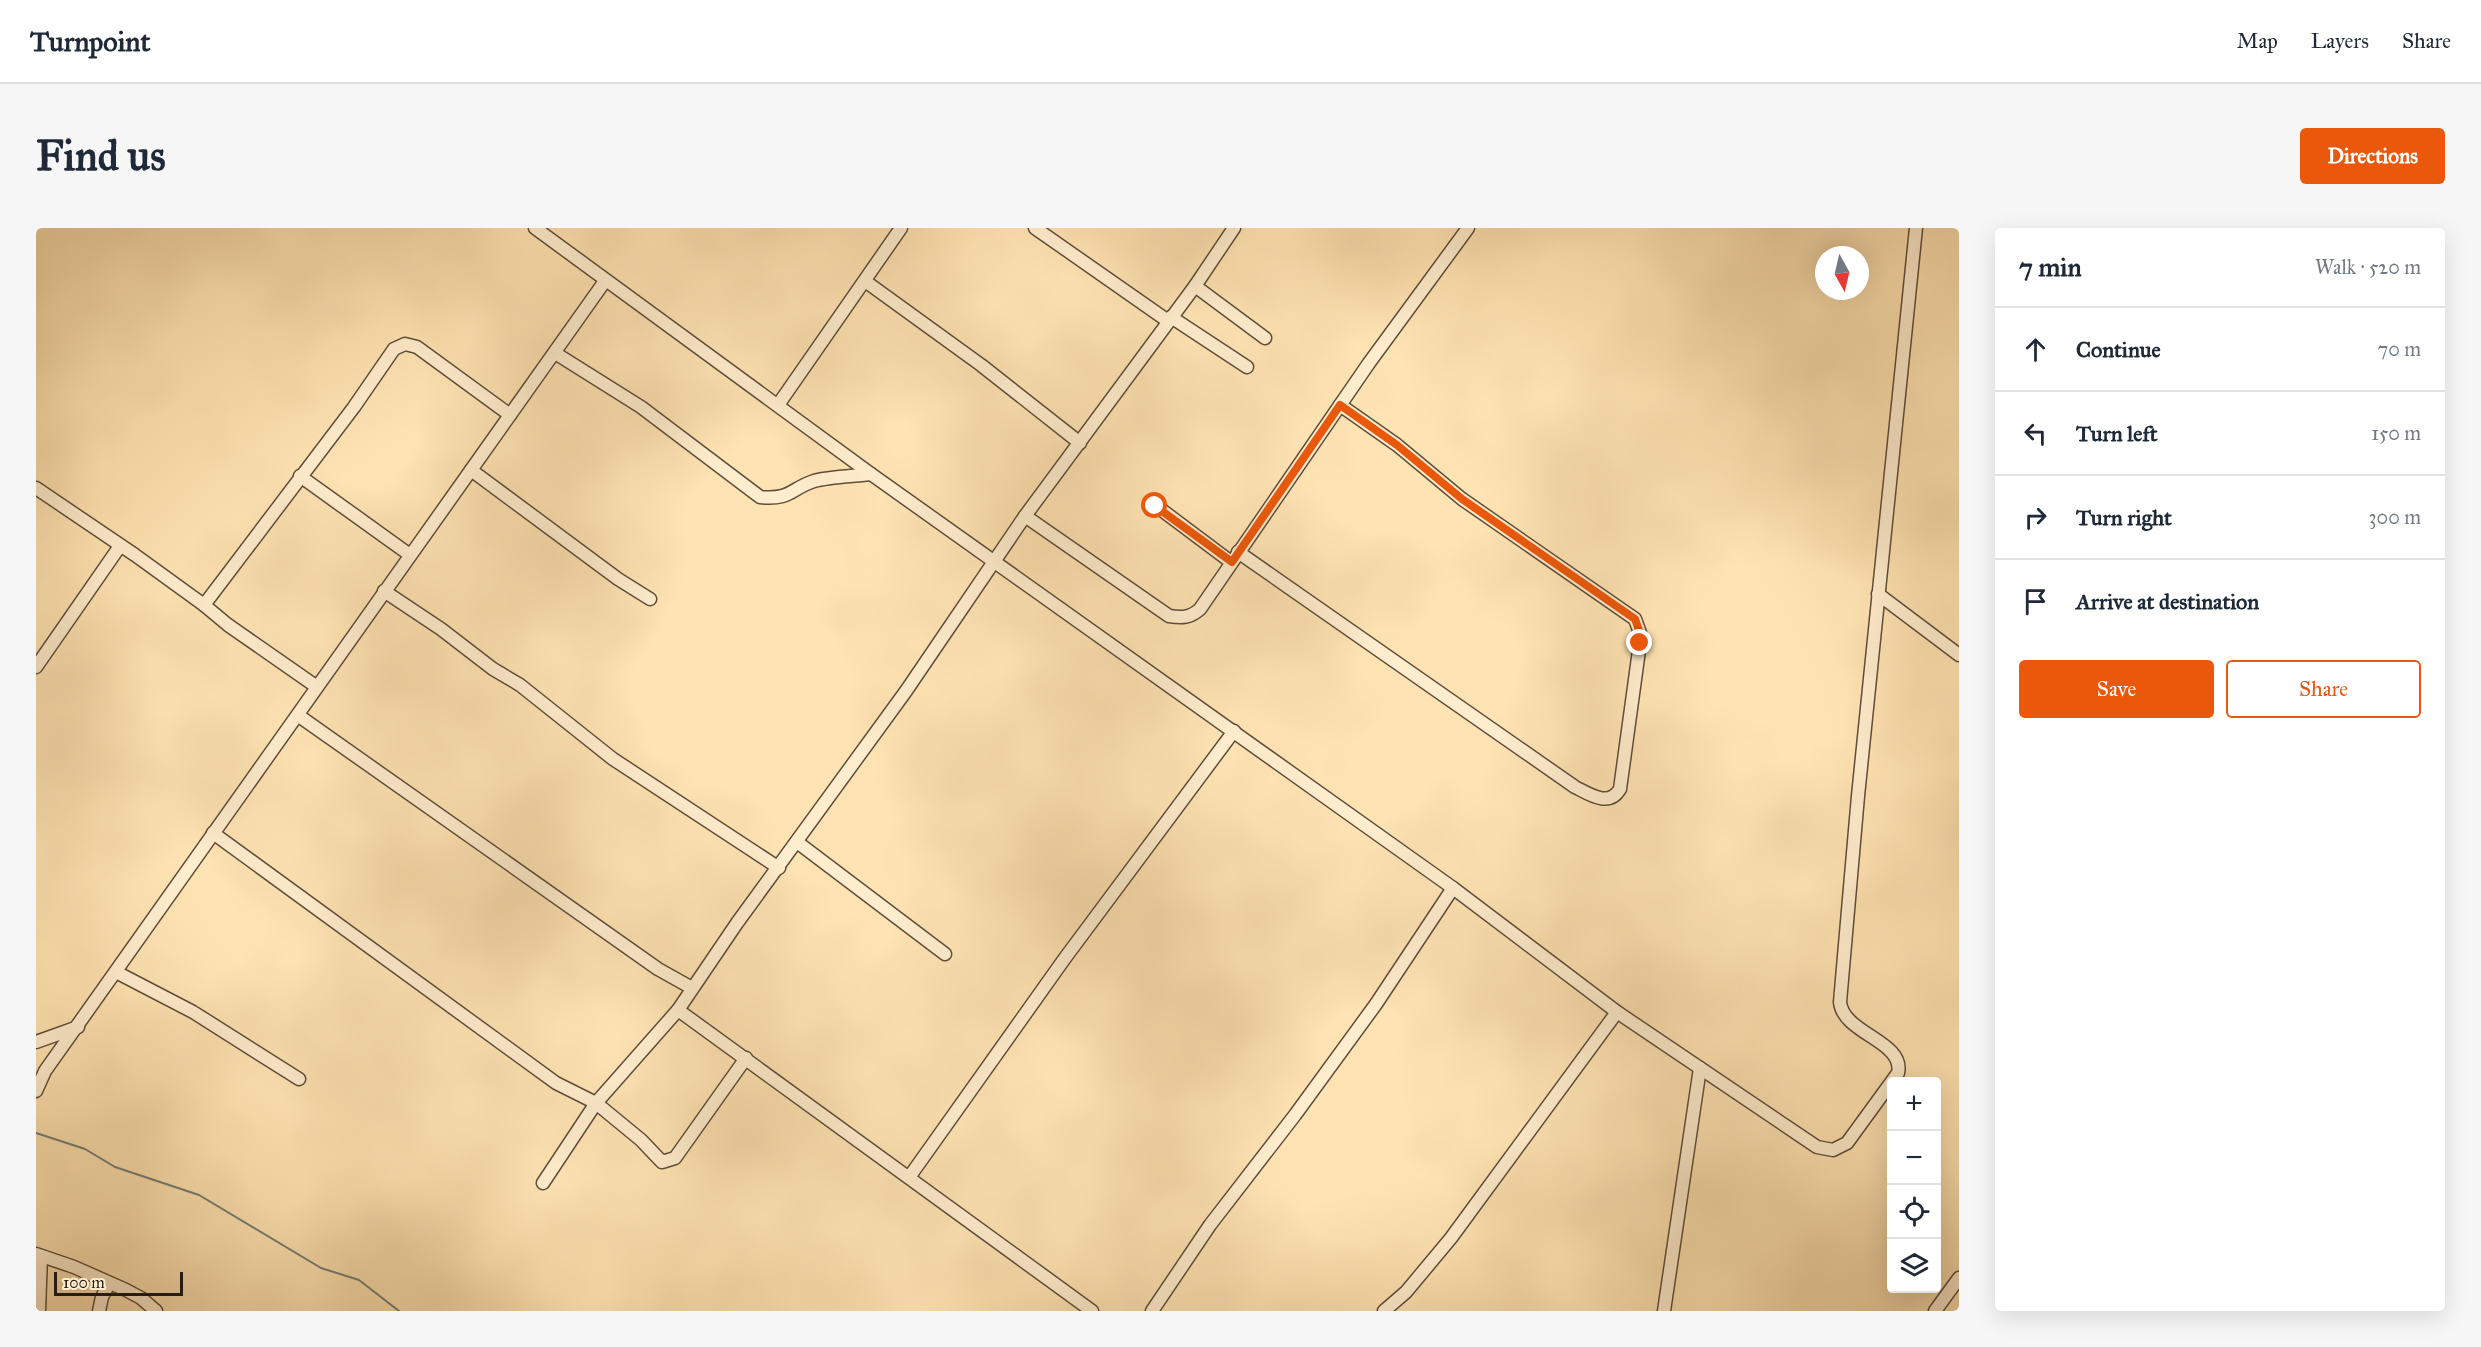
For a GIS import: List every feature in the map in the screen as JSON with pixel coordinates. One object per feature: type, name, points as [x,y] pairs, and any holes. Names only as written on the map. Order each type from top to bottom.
[{"type":"street","points":[[535,228],[871,474],[1453,888],[1617,1012],[1817,1147],[1825,1150],[1840,1148],[1847,1143],[1898,1073],[1899,1066],[1894,1054],[1844,1015],[1840,1002],[1878,594],[1916,228]]},
{"type":"street","points":[[778,405],[901,228]]},
{"type":"street","points":[[1035,228],[1246,367]]},
{"type":"street","points":[[543,1183],[596,1103],[678,1010],[996,561],[1025,516],[1196,286],[1234,228]]},
{"type":"street","points":[[1025,516],[1169,616],[1182,618],[1193,615],[1200,609],[1422,288],[1468,228]]},
{"type":"street","points":[[36,1091],[45,1071],[213,833],[299,716],[384,591],[605,281]]},
{"type":"street","points":[[865,281],[990,372],[1080,444]]},
{"type":"street","points":[[1196,286],[1265,338]]},
{"type":"street","points":[[204,604],[354,407],[394,349],[405,344],[417,347],[510,415]]},
{"type":"street","points":[[555,353],[641,407],[760,496],[774,498],[790,495],[814,482],[871,474]]},
{"type":"street","points":[[1155,506],[1235,557],[1575,787],[1598,798],[1611,799],[1617,795],[1620,789],[1640,643],[1640,633],[1635,619],[1462,499],[1397,445],[1340,405]]},
{"type":"street","points":[[471,470],[618,579],[650,599]]},
{"type":"street","points":[[300,476],[410,555]]},
{"type":"street","points":[[36,488],[204,604],[237,632],[317,687]]},
{"type":"street","points":[[36,667],[120,546]]},
{"type":"street","points":[[384,591],[441,629],[493,669],[520,685],[613,759],[779,868]]},
{"type":"street","points":[[1878,594],[1959,655]]},
{"type":"street","points":[[299,716],[658,969],[692,988]]},
{"type":"street","points":[[910,1176],[979,1076],[1234,731]]},
{"type":"street","points":[[213,833],[546,1076],[596,1103],[641,1140],[662,1162],[675,1158],[746,1058]]},
{"type":"street","points":[[797,842],[945,954]]},
{"type":"street","points":[[1152,1311],[1210,1225],[1376,1004],[1453,888]]},
{"type":"street","points":[[116,972],[193,1012],[299,1079]]},
{"type":"street","points":[[678,1010],[910,1176],[1092,1311]]},
{"type":"street","points":[[1384,1311],[1413,1284],[1450,1238],[1617,1012]]},
{"type":"street","points":[[36,1042],[78,1027]]},
{"type":"street","points":[[1664,1311],[1700,1068]]},
{"type":"street","points":[[39,1311],[38,1255],[74,1267],[141,1298],[156,1311]]},
{"type":"street","points":[[1935,1311],[1959,1278]]},
{"type":"street","points":[[99,1311],[108,1284]]},
{"type":"waterway","points":[[36,1133],[85,1149],[115,1167],[199,1195],[321,1268],[359,1280],[399,1311]]},
{"type":"route","points":[[1155,506],[1232,562],[1340,405],[1397,445],[1462,499],[1635,619],[1639,625],[1640,643]]}]
